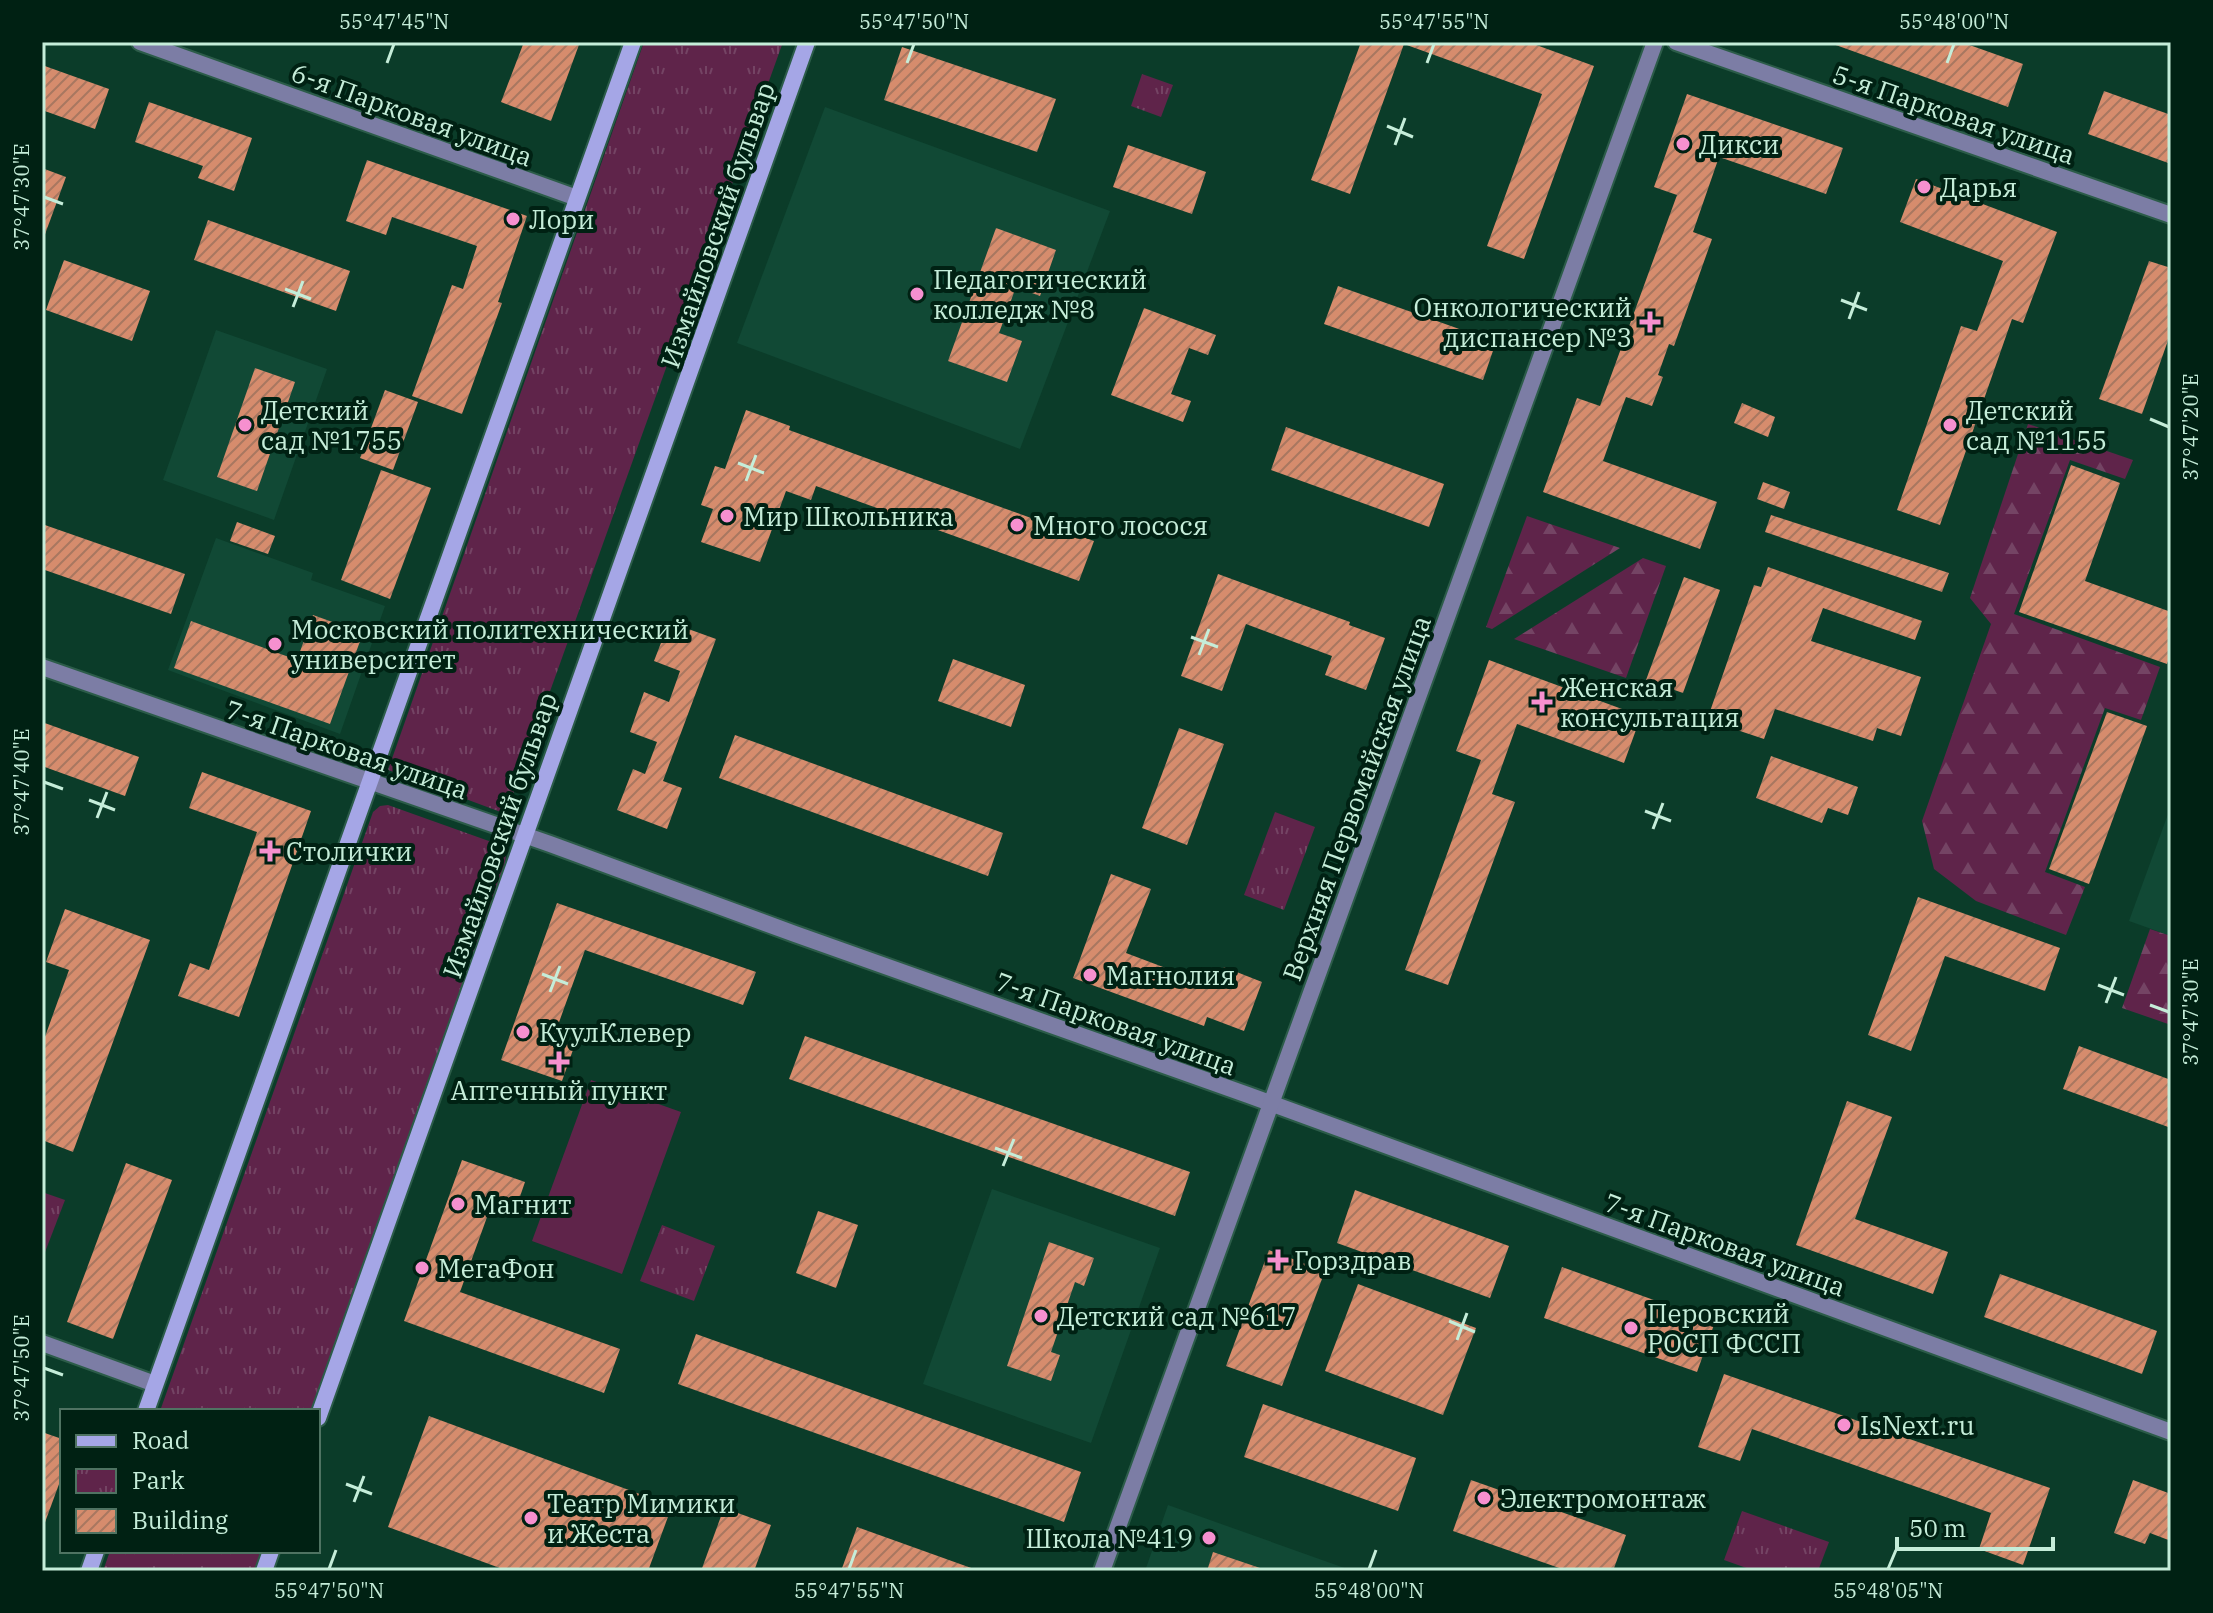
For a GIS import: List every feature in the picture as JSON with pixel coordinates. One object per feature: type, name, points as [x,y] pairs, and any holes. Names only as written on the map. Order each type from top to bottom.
[{"type":"street","name":"6-я Парковая улица","points":[[140,42],[577,198]]},
{"type":"street","points":[[147,1409],[633,42]]},
{"type":"street","name":"Измайловский бульвар","points":[[320,1412],[807,42]]},
{"type":"street","name":"Верхняя Первомайская улица","points":[[1102,1571],[1655,42]]},
{"type":"street","name":"5-я Парковая улица","points":[[1676,42],[2171,215]]},
{"type":"street","name":"7-я Парковая улица","points":[[42,667],[525,835],[2171,1432]]},
{"type":"street","points":[[42,1343],[155,1384]]},
{"type":"shaded area","name":"Педагогический колледж №8","points":[[825,107],[1110,211],[1020,449],[737,343]]},
{"type":"shaded area","name":"Детский сад №1755","points":[[216,330],[327,369],[274,520],[163,480]]},
{"type":"shaded area","name":"Московский политехнический университет","points":[[216,538],[313,573],[311,580],[385,606],[340,734],[168,670]]},
{"type":"shaded area","points":[[2171,806],[2171,936],[2129,921]]},
{"type":"shaded area","name":"Детский сад №617","points":[[992,1189],[1160,1248],[1091,1443],[923,1384]]},
{"type":"shaded area","name":"Школа №419","points":[[1168,1505],[1353,1571],[1145,1571]]},
{"type":"green space","points":[[644,42],[783,42],[506,814],[388,770]]},
{"type":"green space","points":[[1142,74],[1173,85],[1161,117],[1131,106]]},
{"type":"green space","points":[[2028,424],[2133,460],[2125,479],[2070,460],[2014,614],[2160,667],[2141,720],[2105,708],[2045,872],[2085,887],[2066,935],[1976,901],[1934,869],[1922,821],[1991,624],[1970,598]]},
{"type":"green space","points":[[1527,516],[1620,548],[1492,629],[1486,627]]},
{"type":"green space","points":[[1643,558],[1666,566],[1626,678],[1514,639]]},
{"type":"green space","points":[[388,805],[500,845],[506,853],[505,866],[312,1409],[161,1409],[373,812],[380,806]]},
{"type":"green space","points":[[1275,812],[1315,827],[1284,910],[1244,895]]},
{"type":"green space","points":[[2150,929],[2171,936],[2171,1025],[2122,1008]]},
{"type":"green space","points":[[591,1080],[681,1112],[622,1274],[532,1241]]},
{"type":"green space","points":[[42,1192],[65,1200],[42,1260]]},
{"type":"green space","points":[[662,1225],[715,1246],[694,1301],[640,1281]]},
{"type":"green space","points":[[1742,1511],[1829,1542],[1818,1571],[1755,1571],[1724,1560]]},
{"type":"green space","points":[[109,1553],[261,1553],[255,1571],[103,1571]]},
{"type":"building","points":[[524,42],[580,42],[551,121],[501,102]]},
{"type":"building","points":[[1361,42],[1528,42],[1594,66],[1524,259],[1487,246],[1542,94],[1404,44],[1350,194],[1311,180]]},
{"type":"building","points":[[1833,42],[1961,42],[2023,64],[2008,107]]},
{"type":"building","points":[[902,47],[1056,99],[1037,152],[884,100]]},
{"type":"building","points":[[42,65],[109,89],[95,129],[42,110]]},
{"type":"building","points":[[2104,91],[2171,115],[2171,164],[2088,134]]},
{"type":"building","points":[[1687,94],[1843,148],[1826,194],[1719,157],[1693,232],[1712,239],[1674,346],[1669,344],[1658,375],[1663,377],[1652,406],[1626,397],[1620,413],[1603,461],[1717,502],[1700,549],[1543,492],[1577,398],[1600,406],[1677,195],[1654,187]]},
{"type":"building","points":[[149,102],[252,138],[234,191],[198,178],[203,166],[135,142]]},
{"type":"building","points":[[1128,145],[1206,172],[1192,214],[1113,187]]},
{"type":"building","points":[[367,160],[527,216],[498,302],[502,303],[462,414],[412,396],[452,285],[463,289],[477,246],[392,217],[386,235],[346,221]]},
{"type":"building","points":[[42,168],[66,177],[44,237],[42,237]]},
{"type":"building","points":[[1916,179],[2057,232],[2023,323],[2012,319],[1940,525],[1897,510],[1961,326],[1977,331],[2003,261],[1900,222]]},
{"type":"building","points":[[208,220],[350,271],[336,311],[194,260]]},
{"type":"building","points":[[996,228],[1056,250],[1040,296],[1016,287],[999,333],[1022,341],[1007,382],[948,361]]},
{"type":"building","points":[[64,260],[150,291],[132,341],[46,310]]},
{"type":"building","points":[[2149,261],[2171,268],[2171,332],[2142,414],[2099,399]]},
{"type":"building","points":[[1338,286],[1496,342],[1483,380],[1324,324]]},
{"type":"building","points":[[1144,308],[1216,335],[1208,355],[1189,348],[1171,394],[1191,401],[1183,422],[1111,395]]},
{"type":"building","points":[[255,368],[295,382],[257,491],[217,477]]},
{"type":"building","points":[[385,390],[418,402],[393,470],[360,458]]},
{"type":"building","points":[[1742,403],[1775,417],[1768,437],[1734,423]]},
{"type":"building","points":[[746,410],[790,426],[789,430],[1094,541],[1079,581],[816,486],[811,500],[786,491],[760,562],[701,542],[713,509],[701,505],[715,466],[725,469]]},
{"type":"building","points":[[1286,427],[1444,484],[1429,527],[1271,470]]},
{"type":"building","points":[[2071,465],[2120,483],[2085,581],[2171,612],[2171,652],[2167,664],[2019,612]]},
{"type":"building","points":[[381,470],[431,488],[390,599],[341,580]]},
{"type":"building","points":[[1763,482],[1790,492],[1784,509],[1757,499]]},
{"type":"building","points":[[1771,515],[1949,573],[1942,592],[1765,532]]},
{"type":"building","points":[[237,522],[275,536],[268,554],[230,541]]},
{"type":"building","points":[[42,524],[185,574],[171,614],[42,569]]},
{"type":"building","points":[[1768,567],[1922,621],[1915,640],[1823,608],[1811,641],[1921,677],[1901,736],[1877,728],[1873,741],[1775,709],[1764,739],[1707,720],[1754,585],[1761,587]]},
{"type":"building","points":[[1218,574],[1350,622],[1349,625],[1385,638],[1366,690],[1325,675],[1332,656],[1246,624],[1222,691],[1181,676]]},
{"type":"building","points":[[1684,577],[1720,590],[1683,693],[1646,680]]},
{"type":"building","points":[[313,615],[363,633],[330,724],[174,668],[191,621],[297,660]]},
{"type":"building","points":[[669,622],[716,639],[663,781],[682,788],[667,829],[617,810],[633,769],[645,774],[657,742],[630,732],[644,692],[669,702],[680,671],[654,661]]},
{"type":"building","points":[[953,659],[1025,685],[1011,727],[938,701]]},
{"type":"building","points":[[1489,660],[1641,716],[1624,763],[1517,724],[1492,794],[1515,802],[1448,985],[1405,970],[1481,760],[1456,751]]},
{"type":"building","points":[[2107,712],[2147,726],[2089,884],[2049,869]]},
{"type":"building","points":[[42,722],[139,757],[125,796],[42,766]]},
{"type":"building","points":[[1179,728],[1224,744],[1187,845],[1142,828]]},
{"type":"building","points":[[735,735],[1003,833],[988,876],[719,778]]},
{"type":"building","points":[[1771,756],[1858,787],[1848,815],[1828,808],[1822,823],[1756,798]]},
{"type":"building","points":[[202,772],[311,811],[239,1017],[178,996],[190,963],[209,970],[257,832],[189,808]]},
{"type":"building","points":[[1111,874],[1151,889],[1126,953],[1216,987],[1224,967],[1262,982],[1244,1031],[1207,1017],[1204,1026],[1073,978]]},
{"type":"building","points":[[1918,897],[2060,948],[2045,991],[1945,956],[1911,1051],[1868,1035]]},
{"type":"building","points":[[557,903],[756,972],[743,1005],[585,950],[553,1039],[574,1047],[562,1081],[501,1060]]},
{"type":"building","points":[[65,909],[150,940],[73,1152],[42,1140],[42,1045],[69,970],[46,962]]},
{"type":"building","points":[[805,1036],[1190,1172],[1175,1216],[789,1079]]},
{"type":"building","points":[[2079,1046],[2171,1080],[2171,1128],[2063,1089]]},
{"type":"building","points":[[1847,1101],[1892,1117],[1855,1219],[1948,1252],[1933,1294],[1796,1245]]},
{"type":"building","points":[[462,1160],[525,1182],[514,1214],[491,1206],[460,1292],[620,1349],[604,1393],[404,1321]]},
{"type":"building","points":[[126,1163],[172,1180],[113,1339],[67,1322]]},
{"type":"building","points":[[1355,1190],[1509,1246],[1490,1298],[1337,1243]]},
{"type":"building","points":[[818,1211],[858,1225],[836,1288],[796,1273]]},
{"type":"building","points":[[1049,1242],[1094,1258],[1084,1286],[1075,1282],[1051,1352],[1060,1355],[1051,1381],[1007,1366]]},
{"type":"building","points":[[1269,1250],[1325,1271],[1282,1386],[1226,1366]]},
{"type":"building","points":[[1562,1267],[1715,1322],[1697,1372],[1544,1318]]},
{"type":"building","points":[[2000,1274],[2157,1331],[2142,1374],[1984,1317]]},
{"type":"building","points":[[1358,1284],[1476,1328],[1443,1415],[1325,1371]]},
{"type":"building","points":[[696,1334],[1081,1472],[1064,1522],[678,1384]]},
{"type":"building","points":[[1724,1374],[2050,1488],[2023,1565],[1979,1549],[1991,1513],[1752,1429],[1740,1461],[1698,1447]]},
{"type":"building","points":[[1263,1404],[1416,1458],[1398,1511],[1244,1457]]},
{"type":"building","points":[[429,1416],[672,1506],[648,1571],[508,1571],[388,1527]]},
{"type":"building","points":[[42,1432],[60,1438],[60,1481],[44,1525]]},
{"type":"building","points":[[1471,1480],[1626,1535],[1613,1571],[1568,1571],[1453,1531]]},
{"type":"building","points":[[2133,1480],[2171,1494],[2171,1541],[2150,1533],[2145,1544],[2114,1533]]},
{"type":"building","points":[[724,1508],[771,1525],[754,1571],[701,1571]]},
{"type":"building","points":[[857,1527],[974,1569],[974,1571],[841,1571]]},
{"type":"building","points":[[1213,1552],[1260,1568],[1259,1571],[1207,1571]]},
{"type":"place","name":"Дикси","points":[[1683,144]]},
{"type":"place","name":"Дарья","points":[[1924,187]]},
{"type":"place","name":"Лори","points":[[513,219]]},
{"type":"place","name":"Педагогический колледж №8","points":[[917,294]]},
{"type":"place","name":"Онкологический диспансер №3","points":[[1650,322]]},
{"type":"place","name":"Детский сад №1755","points":[[245,425]]},
{"type":"place","name":"Детский сад №1155","points":[[1950,425]]},
{"type":"place","name":"Мир Школьника","points":[[727,516]]},
{"type":"place","name":"Много лосося","points":[[1017,525]]},
{"type":"place","name":"Московский политехнический университет","points":[[275,644]]},
{"type":"place","name":"Женская консультация","points":[[1542,702]]},
{"type":"place","name":"Столички","points":[[270,851]]},
{"type":"place","name":"Магнолия","points":[[1090,975]]},
{"type":"place","name":"КуулКлевер","points":[[523,1032]]},
{"type":"place","name":"Аптечный пункт","points":[[559,1062]]},
{"type":"place","name":"Магнит","points":[[458,1204]]},
{"type":"place","name":"Горздрав","points":[[1278,1260]]},
{"type":"place","name":"МегаФон","points":[[422,1268]]},
{"type":"place","name":"Детский сад №617","points":[[1041,1316]]},
{"type":"place","name":"Перовский РОСП ФССП","points":[[1631,1328]]},
{"type":"place","name":"IsNext.ru","points":[[1844,1425]]},
{"type":"place","name":"Электромонтаж","points":[[1484,1498]]},
{"type":"place","name":"Театр Мимики и Жеста","points":[[531,1518]]},
{"type":"place","name":"Школа №419","points":[[1209,1538]]}]
